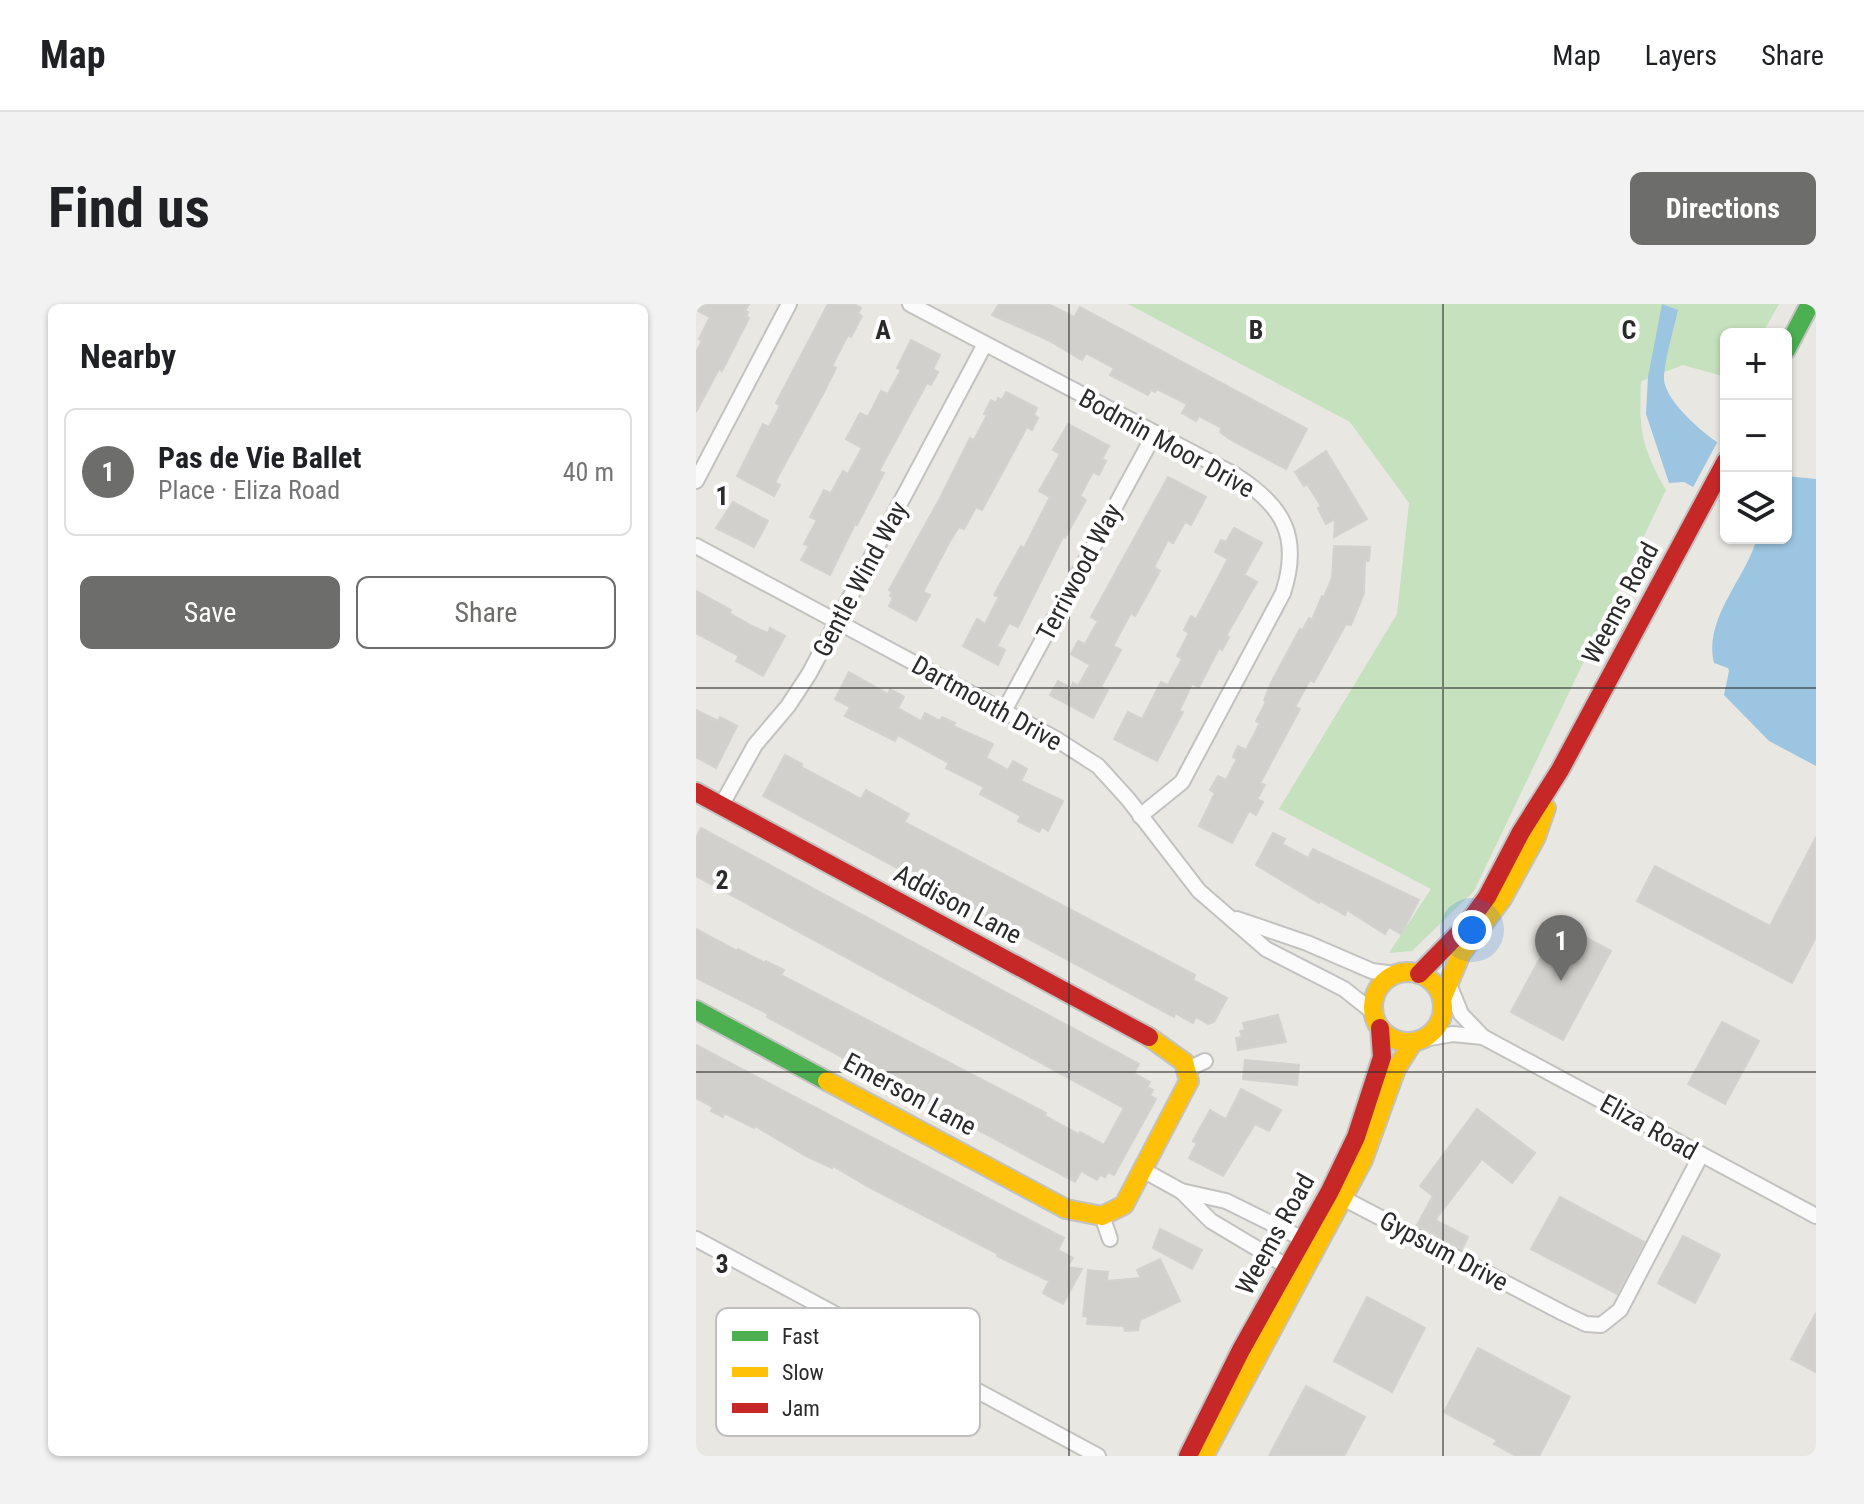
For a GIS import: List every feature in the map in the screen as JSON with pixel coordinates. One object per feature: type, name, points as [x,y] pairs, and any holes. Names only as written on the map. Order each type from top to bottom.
[{"type":"street","points":[[696,481],[789,304]]},
{"type":"street","name":"Bodmin Moor Drive","points":[[910,304],[1252,486],[1283,522],[1291,544],[1291,568],[1283,593],[1182,782],[1140,816]]},
{"type":"street","points":[[1792,338],[1810,304]]},
{"type":"street","name":"Gentle Wind Way","points":[[721,806],[755,745],[788,706],[809,674],[985,344]]},
{"type":"street","name":"Terriwood Way","points":[[1004,711],[1155,433]]},
{"type":"street","name":"Weems Road","points":[[1419,974],[1445,950],[1487,897],[1521,832],[1560,770],[1720,472]]},
{"type":"street","name":"Dartmouth Drive","points":[[696,546],[1056,739],[1098,766],[1199,891],[1266,949],[1344,989],[1376,1020]]},
{"type":"street","name":"Weems Road","points":[[1445,991],[1461,954],[1502,899],[1536,837],[1560,770]]},
{"type":"street","name":"Addison Lane","points":[[696,792],[1157,1041],[1184,1062],[1186,1070]]},
{"type":"street","name":"Dartmouth Drive","points":[[1231,918],[1307,943],[1372,971],[1395,974]]},
{"type":"street","points":[[1395,974],[1419,974],[1445,991],[1440,1023],[1418,1040],[1392,1039],[1376,1020],[1377,990],[1395,974]]},
{"type":"street","name":"Eliza Road","points":[[1445,991],[1483,1037],[1816,1216]]},
{"type":"street","name":"Emerson Lane","points":[[696,1010],[1066,1209],[1102,1216]]},
{"type":"street","name":"Weems Road","points":[[1204,1456],[1337,1195],[1382,1057],[1376,1020]]},
{"type":"street","name":"Eliza Road","points":[[1418,1040],[1453,1034],[1483,1037]]},
{"type":"street","name":"Weems Road","points":[[1188,1456],[1241,1350],[1303,1239],[1365,1154],[1394,1072],[1418,1040]]},
{"type":"street","points":[[1110,1239],[1102,1216],[1124,1205],[1189,1081],[1186,1070],[1205,1061]]},
{"type":"street","name":"Gypsum Drive","points":[[1337,1195],[1558,1311],[1586,1324],[1601,1325],[1620,1310],[1701,1155]]},
{"type":"street","points":[[1143,1170],[1181,1191],[1211,1221],[1288,1267]]},
{"type":"street","points":[[1181,1191],[1226,1201],[1303,1239]]},
{"type":"street","points":[[696,1239],[824,1308]]},
{"type":"street","points":[[980,1392],[1098,1456]]},
{"type":"green space","points":[[1128,304],[1779,304],[1765,328],[1720,328],[1720,375],[1683,365],[1641,381],[1643,438],[1666,490],[1474,891],[1412,951],[1389,953],[1431,889],[1279,809],[1397,614],[1409,503],[1350,422]]},
{"type":"water","points":[[1662,304],[1678,310],[1666,364],[1666,388],[1688,418],[1720,444],[1720,502],[1684,482],[1669,483],[1646,414],[1648,377]]},
{"type":"water","points":[[1792,477],[1816,479],[1816,766],[1769,741],[1724,695],[1729,671],[1714,663],[1712,646],[1720,614],[1755,544],[1792,544]]},
{"type":"pier","points":[[1719,439],[1720,499],[1717,505],[1691,491]]},
{"type":"building","points":[[696,304],[749,304],[745,311],[749,318],[722,371],[719,369],[696,412],[696,352],[710,317],[696,310]]},
{"type":"building","points":[[828,304],[854,304],[861,308],[858,313],[862,316],[851,337],[848,335],[832,366],[836,368],[775,482],[780,485],[774,496],[737,476],[763,424],[769,427],[780,406],[776,403]]},
{"type":"building","points":[[999,304],[1048,304],[1074,317],[1080,307],[1307,429],[1286,469],[1231,440],[1220,432],[1222,428],[1199,416],[1196,421],[1182,413],[1187,404],[1157,389],[1155,392],[1151,390],[1148,395],[1110,375],[1114,368],[1086,353],[1082,360],[1048,340],[992,315]]},
{"type":"building","points":[[911,340],[940,355],[933,369],[938,372],[931,385],[927,383],[879,471],[884,473],[830,575],[801,560],[809,546],[804,544],[817,520],[810,517],[824,490],[831,493],[843,471],[848,474],[862,448],[846,439],[860,413],[868,417],[881,391],[888,394],[901,370],[897,368]]},
{"type":"building","points":[[1006,392],[1037,408],[1034,415],[1038,418],[1032,430],[1027,427],[982,510],[976,507],[964,529],[959,527],[950,541],[923,592],[930,595],[916,621],[889,606],[893,598],[889,590],[970,438],[974,440],[991,400],[996,403],[998,398],[1002,400]]},
{"type":"building","points":[[1068,424],[1109,446],[1102,459],[1106,461],[1099,475],[1093,472],[1080,496],[1086,500],[1063,537],[1018,627],[1009,623],[997,646],[1005,650],[998,665],[963,646],[977,619],[985,624],[999,597],[994,595],[1021,546],[1024,548],[1050,497],[1039,491],[1060,454],[1053,450]]},
{"type":"building","points":[[1326,451],[1367,519],[1334,537],[1335,519],[1326,524],[1318,508],[1321,506],[1295,472]]},
{"type":"building","points":[[1168,477],[1206,497],[1191,525],[1185,522],[1173,543],[1168,540],[1154,567],[1160,571],[1135,616],[1131,613],[1113,646],[1121,650],[1101,687],[1108,690],[1093,718],[1050,695],[1058,681],[1071,688],[1073,683],[1078,686],[1090,665],[1071,654],[1078,641],[1085,644],[1098,621],[1091,617]]},
{"type":"building","points":[[733,502],[768,521],[754,547],[716,528]]},
{"type":"building","points":[[1234,528],[1262,543],[1244,575],[1257,582],[1199,687],[1192,684],[1179,711],[1183,712],[1157,761],[1114,739],[1128,712],[1142,719],[1161,682],[1168,685],[1182,659],[1177,656],[1189,633],[1184,630],[1191,616],[1196,619],[1228,559],[1215,552],[1221,540],[1226,542]]},
{"type":"building","points":[[1334,546],[1370,547],[1369,561],[1365,561],[1364,593],[1351,625],[1346,624],[1314,682],[1310,680],[1295,707],[1300,709],[1260,783],[1265,785],[1257,799],[1263,802],[1256,815],[1249,811],[1232,843],[1199,826],[1215,793],[1210,790],[1218,776],[1226,780],[1237,759],[1233,757],[1238,746],[1246,750],[1260,723],[1256,721],[1272,681],[1300,629],[1302,631],[1309,618],[1312,620],[1332,578]]},
{"type":"building","points":[[696,591],[754,627],[768,633],[770,628],[785,636],[763,676],[736,661],[739,656],[696,633]]},
{"type":"building","points":[[849,672],[888,694],[890,689],[904,697],[898,708],[921,721],[925,713],[940,721],[942,717],[955,723],[953,726],[993,744],[986,758],[1008,770],[1013,761],[1027,769],[1021,781],[1063,801],[1048,831],[1042,827],[1039,832],[1018,821],[1021,816],[980,794],[984,787],[946,768],[949,763],[898,735],[895,741],[845,716],[850,707],[835,699]]},
{"type":"building","points":[[696,710],[737,726],[716,768],[696,757]]},
{"type":"building","points":[[785,755],[861,799],[866,790],[909,814],[904,822],[1195,975],[1193,980],[1227,998],[1214,1022],[1208,1024],[1196,1017],[1193,1023],[1175,1013],[1174,1017],[763,796]]},
{"type":"building","points":[[701,828],[1139,1064],[1134,1073],[1150,1082],[1147,1087],[1153,1090],[1150,1095],[1156,1099],[1114,1175],[1108,1172],[1097,1180],[1081,1171],[1075,1182],[767,1017],[768,1014],[696,978],[696,929],[737,951],[784,970],[781,975],[1104,1145],[1124,1108],[696,876],[696,838]]},
{"type":"building","points":[[1273,833],[1285,839],[1282,844],[1308,858],[1313,849],[1419,900],[1401,934],[1389,927],[1385,934],[1347,910],[1345,915],[1319,903],[1256,865]]},
{"type":"building","points":[[1816,837],[1816,937],[1792,983],[1637,901],[1655,866],[1770,926]]},
{"type":"building","points":[[1559,923],[1611,951],[1563,1040],[1511,1012]]},
{"type":"building","points":[[1278,1015],[1286,1042],[1238,1050],[1236,1038],[1242,1037],[1240,1031],[1245,1030],[1243,1023]]},
{"type":"building","points":[[1722,1022],[1759,1041],[1725,1104],[1688,1084]]},
{"type":"building","points":[[696,1045],[1064,1238],[1058,1250],[1073,1258],[1067,1267],[1082,1269],[1063,1304],[1043,1293],[1049,1281],[833,1166],[806,1156],[755,1126],[711,1111],[713,1107],[696,1098]]},
{"type":"building","points":[[1245,1060],[1299,1065],[1297,1085],[1243,1079]]},
{"type":"building","points":[[1241,1089],[1281,1110],[1269,1131],[1255,1124],[1223,1176],[1189,1158],[1197,1143],[1193,1141],[1210,1110],[1226,1119]]},
{"type":"building","points":[[1477,1109],[1535,1153],[1512,1183],[1482,1159],[1435,1220],[1468,1237],[1462,1249],[1417,1225],[1433,1196],[1420,1186]]},
{"type":"building","points":[[1560,1197],[1644,1242],[1617,1294],[1531,1249]]},
{"type":"building","points":[[1160,1229],[1202,1250],[1192,1269],[1153,1248]]},
{"type":"building","points":[[1683,1236],[1720,1255],[1695,1303],[1658,1283]]},
{"type":"building","points":[[1160,1259],[1180,1301],[1140,1320],[1138,1330],[1125,1331],[1124,1326],[1087,1324],[1088,1317],[1083,1316],[1088,1270],[1108,1272],[1107,1281],[1141,1278],[1137,1270]]},
{"type":"building","points":[[1367,1297],[1425,1328],[1392,1392],[1334,1361]]},
{"type":"building","points":[[1816,1313],[1816,1372],[1791,1359]]},
{"type":"building","points":[[1478,1348],[1570,1397],[1539,1456],[1516,1456],[1494,1444],[1497,1440],[1444,1412]]},
{"type":"building","points":[[1306,1386],[1365,1417],[1344,1456],[1269,1456]]},
{"type":"traffic: fast","points":[[1792,338],[1810,304]]},
{"type":"traffic: fast","points":[[696,1010],[827,1081]]},
{"type":"traffic: slow","points":[[1442,999],[1461,954],[1502,899],[1536,837],[1546,808]]},
{"type":"traffic: slow","points":[[1408,972],[1433,982],[1443,1007],[1433,1032],[1408,1042],[1383,1032],[1373,1007],[1383,982],[1408,972]]},
{"type":"traffic: slow","points":[[827,1081],[1066,1209],[1102,1216],[1124,1205],[1189,1081],[1184,1062],[1149,1037]]},
{"type":"traffic: slow","points":[[1204,1456],[1363,1160],[1396,1069],[1413,1042]]},
{"type":"traffic: jam","points":[[1419,974],[1465,927],[1487,897],[1521,832],[1560,770],[1720,472]]},
{"type":"traffic: jam","points":[[696,792],[1149,1037]]},
{"type":"traffic: jam","points":[[1188,1456],[1241,1350],[1330,1191],[1356,1137],[1382,1057],[1380,1028]]},
{"type":"place","name":"Pas de Vie Ballet","points":[[1561,981]]}]
